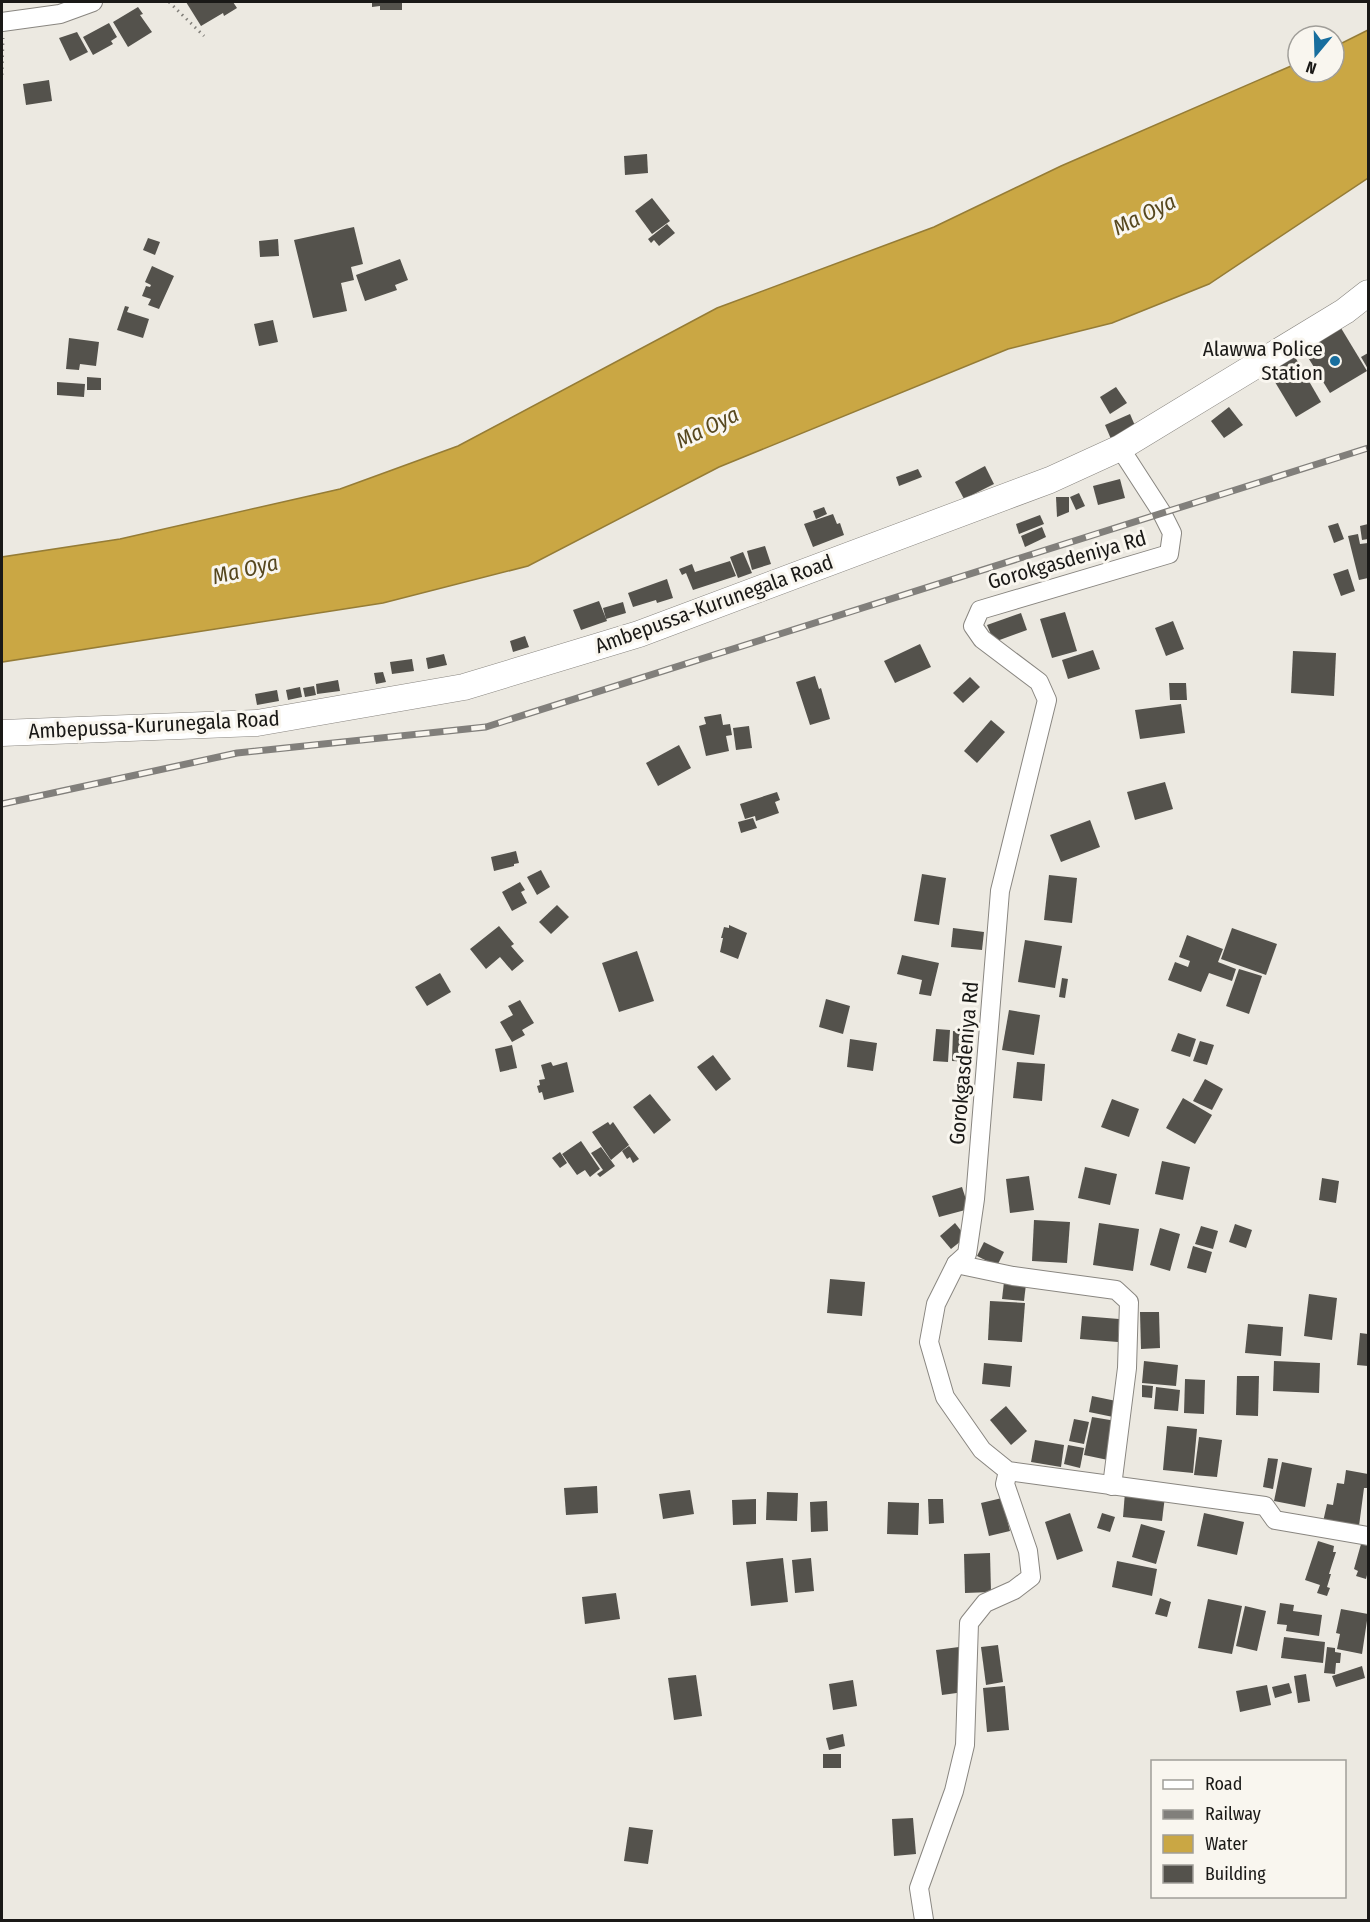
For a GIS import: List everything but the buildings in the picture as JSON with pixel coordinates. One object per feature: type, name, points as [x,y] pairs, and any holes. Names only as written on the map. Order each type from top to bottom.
[{"type":"highway","name":"Ambepussa-Kurunegala Road","points":[[2,733],[257,723],[464,687],[651,630],[1050,480],[1120,448],[1345,311],[1368,293]]},
{"type":"street","points":[[2,22],[60,14],[93,2]]},
{"type":"street","name":"Gorokgasdeniya Rd","points":[[1008,1471],[982,1450],[945,1397],[929,1342],[936,1304],[956,1264],[967,1254],[975,1199],[1000,891],[1047,700],[1039,682],[982,639],[972,626],[980,610],[1169,554],[1172,533],[1162,513],[1120,448]]},
{"type":"street","points":[[956,1264],[1013,1276],[1116,1290],[1129,1302],[1127,1368],[1112,1486]]},
{"type":"street","points":[[924,1920],[919,1888],[954,1791],[965,1745],[969,1623],[985,1603],[1014,1590],[1030,1576],[1028,1551],[1005,1484],[1008,1471],[1265,1506],[1275,1520],[1368,1536]]},
{"type":"path","points":[[169,2],[204,36]]},
{"type":"path","points":[[2,22],[2,75]]},
{"type":"water","name":"Ma Oya","points":[[1368,30],[1368,178],[1209,284],[1112,323],[1008,349],[719,467],[528,566],[383,603],[2,662],[2,557],[120,539],[340,489],[458,446],[717,308],[934,227],[1061,166],[1286,68],[1286,84],[1346,84],[1346,41]]},
{"type":"railway","points":[[2,804],[237,753],[486,727],[1368,448]]},
{"type":"place","name":"Alawwa Police Station","points":[[1335,361]]}]
